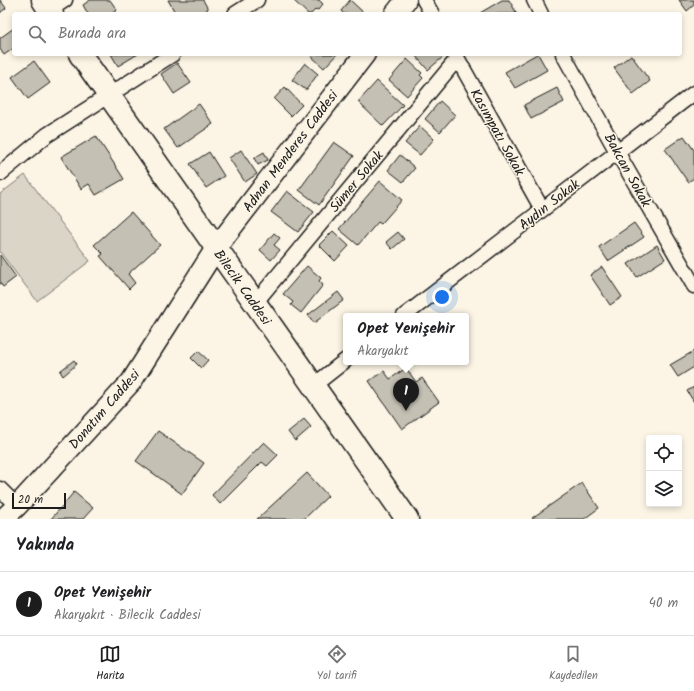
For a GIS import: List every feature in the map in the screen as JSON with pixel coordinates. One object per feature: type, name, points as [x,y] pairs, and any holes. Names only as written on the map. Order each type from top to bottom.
[{"type":"main road","name":"Bilecik Caddesi","points":[[81,56],[407,519]]},
{"type":"street","points":[[238,12],[257,0]]},
{"type":"street","points":[[397,12],[406,0]]},
{"type":"street","points":[[424,0],[431,12]]},
{"type":"street","points":[[534,0],[541,12]]},
{"type":"street","points":[[0,174],[47,135],[170,56]]},
{"type":"street","name":"Adnan Menderes Caddesi","points":[[216,248],[362,56]]},
{"type":"street","name":"Bakcan Sokak","points":[[564,56],[694,286]]},
{"type":"street","name":"Kasımpatı Sokak","points":[[456,57],[542,209]]},
{"type":"street","name":"Sümer Sokak","points":[[255,303],[456,57]]},
{"type":"street","name":"Aydın Sokak","points":[[408,313],[694,93]]},
{"type":"street","name":"Donatım Caddesi","points":[[10,513],[131,382],[216,248]]},
{"type":"street","points":[[313,386],[343,362]]},
{"type":"street","points":[[0,489],[10,513]]},
{"type":"shaded area","points":[[25,175],[90,261],[37,301],[0,252],[0,194]]},
{"type":"building","points":[[0,0],[6,8],[0,13]]},
{"type":"building","points":[[90,0],[110,0],[117,10],[114,12],[87,12],[83,5]]},
{"type":"building","points":[[168,0],[203,0],[208,9],[204,12],[175,12]]},
{"type":"building","points":[[293,0],[319,0],[323,4],[318,10],[316,9],[313,12],[306,12]]},
{"type":"building","points":[[350,0],[363,12],[342,12],[341,11]]},
{"type":"building","points":[[502,0],[509,0],[516,12],[482,12]]},
{"type":"building","points":[[679,0],[694,0],[694,5],[687,11]]},
{"type":"building","points":[[12,29],[12,49],[4,55],[0,49],[0,38]]},
{"type":"building","points":[[112,56],[135,56],[118,66]]},
{"type":"building","points":[[311,56],[335,56],[324,68]]},
{"type":"building","points":[[416,56],[443,57],[428,70]]},
{"type":"building","points":[[533,56],[539,56],[547,70],[515,88],[505,72]]},
{"type":"building","points":[[632,56],[650,81],[633,94],[614,68]]},
{"type":"building","points":[[407,59],[422,73],[420,75],[423,78],[407,96],[389,80]]},
{"type":"building","points":[[34,61],[50,83],[28,99],[12,77]]},
{"type":"building","points":[[177,63],[191,83],[174,94],[161,74]]},
{"type":"building","points":[[305,63],[318,74],[306,90],[292,80]]},
{"type":"building","points":[[377,81],[403,105],[383,126],[358,102]]},
{"type":"building","points":[[285,87],[302,105],[291,116],[274,99]]},
{"type":"building","points":[[557,88],[564,102],[531,119],[524,105]]},
{"type":"building","points":[[440,101],[455,115],[440,132],[425,119]]},
{"type":"building","points":[[199,104],[213,124],[178,148],[164,129]]},
{"type":"building","points":[[420,126],[434,139],[420,155],[405,143]]},
{"type":"building","points":[[96,136],[124,179],[96,195],[89,184],[81,189],[61,157]]},
{"type":"building","points":[[684,136],[694,150],[694,178],[688,182],[665,149]]},
{"type":"building","points":[[334,142],[354,156],[319,205],[299,190]]},
{"type":"building","points":[[241,150],[257,174],[245,182],[229,158]]},
{"type":"building","points":[[209,152],[224,176],[206,188],[190,164]]},
{"type":"building","points":[[264,152],[268,160],[258,165],[254,158]]},
{"type":"building","points":[[400,155],[415,168],[403,182],[388,170]]},
{"type":"building","points":[[380,181],[402,200],[381,224],[378,222],[358,245],[339,229]]},
{"type":"building","points":[[287,191],[314,212],[298,232],[271,212]]},
{"type":"building","points":[[131,212],[160,245],[128,274],[135,283],[129,289],[100,256],[103,254],[94,245]]},
{"type":"building","points":[[634,223],[644,237],[608,261],[599,247]]},
{"type":"building","points":[[333,231],[349,246],[335,261],[319,245]]},
{"type":"building","points":[[398,232],[404,239],[392,249],[386,242]]},
{"type":"building","points":[[274,233],[280,238],[274,245],[280,250],[271,260],[260,250]]},
{"type":"building","points":[[657,245],[665,259],[637,277],[628,264]]},
{"type":"building","points":[[0,255],[16,277],[3,287],[0,283]]},
{"type":"building","points":[[307,266],[321,278],[319,281],[323,285],[301,313],[291,305],[293,302],[283,294]]},
{"type":"building","points":[[602,267],[622,297],[610,305],[590,275]]},
{"type":"building","points":[[338,292],[344,300],[314,323],[308,315]]},
{"type":"building","points":[[198,351],[208,360],[201,368],[191,358]]},
{"type":"building","points":[[694,351],[694,367],[678,377],[670,365]]},
{"type":"building","points":[[74,360],[77,364],[63,376],[60,371]]},
{"type":"building","points":[[406,368],[416,382],[422,378],[439,402],[402,429],[369,381],[384,371],[390,379]]},
{"type":"building","points":[[694,387],[694,402],[687,391]]},
{"type":"building","points":[[304,419],[311,427],[295,441],[288,432]]},
{"type":"building","points":[[158,431],[204,463],[182,494],[136,461]]},
{"type":"building","points":[[264,442],[278,455],[267,466],[262,462],[220,504],[212,495]]},
{"type":"building","points":[[307,473],[328,496],[304,519],[257,519]]},
{"type":"building","points":[[582,483],[599,508],[584,519],[532,518]]},
{"type":"building","points":[[74,492],[93,508],[83,519],[51,519]]},
{"type":"place","name":"Opet Yenişehir","points":[[406,411]]}]
